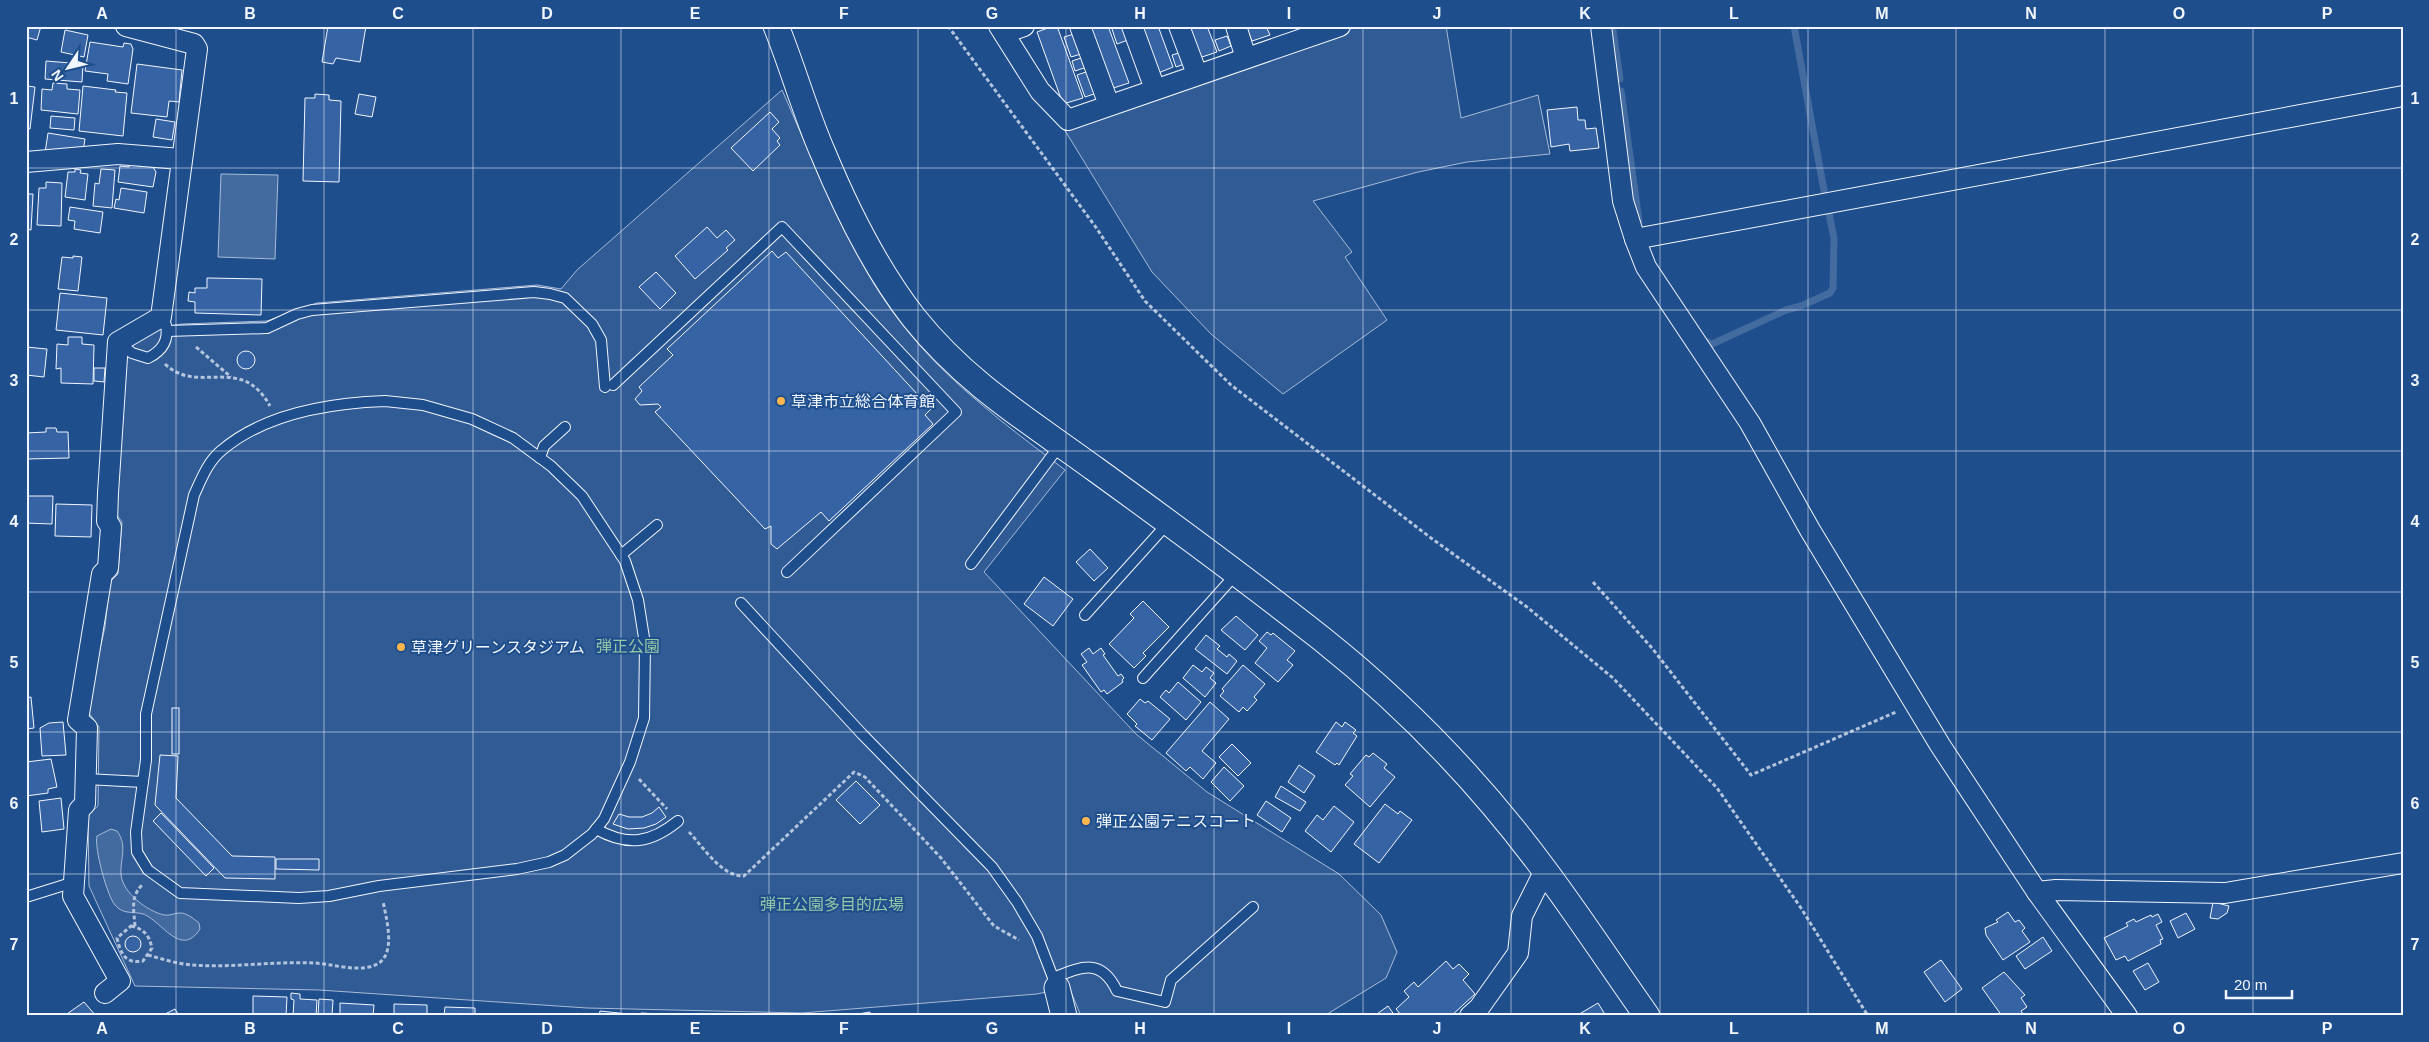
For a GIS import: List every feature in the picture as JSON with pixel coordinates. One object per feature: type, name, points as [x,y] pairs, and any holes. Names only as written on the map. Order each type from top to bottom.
[{"type":"street","points":[[105,993],[120,981],[73,896],[79,810],[86,804],[87,728],[78,720],[102,574],[108,568],[111,527],[107,521],[108,493],[118,342],[164,324],[181,159],[197,49],[194,44],[126,26]]},
{"type":"street","points":[[776,26],[796,76],[821,150],[848,210],[889,282],[913,316],[946,356],[992,397],[1061,444],[1236,574],[1322,639],[1397,702],[1453,761],[1545,870],[1647,1016]]},
{"type":"street","points":[[1024,26],[1002,30],[1040,91],[1068,120],[1246,58],[1293,34],[1340,26]]},
{"type":"street","points":[[1080,26],[1110,105]]},
{"type":"street","points":[[1132,26],[1155,89]]},
{"type":"street","points":[[1179,26],[1197,74]]},
{"type":"street","points":[[1236,26],[1246,58]]},
{"type":"street","points":[[1601,26],[1624,201],[1634,239],[1646,267],[1750,423],[1810,530],[1915,704],[2038,892],[2127,1016]]},
{"type":"street","points":[[1634,239],[2403,96]]},
{"type":"street","points":[[26,162],[118,154],[181,159]]},
{"type":"street","points":[[2038,892],[2056,890],[2225,893],[2403,863]]},
{"type":"street","points":[[1470,1016],[1479,1008],[1518,953],[1522,916],[1545,870]]},
{"type":"street","points":[[1055,983],[1064,1016]]},
{"type":"lane","points":[[118,342],[139,357],[148,358],[163,348],[164,324],[181,331],[267,328],[296,314],[312,310],[534,292],[565,298],[592,324],[601,340],[609,386],[782,227],[956,412],[787,572]]},
{"type":"lane","points":[[384,400],[423,405],[472,419],[513,438],[540,458],[582,496],[621,554],[638,600],[645,644],[644,718],[628,767],[604,819],[596,828],[577,847],[549,862],[517,869],[379,886],[329,896],[299,898],[180,894],[148,870],[137,852],[136,832],[146,760],[146,714],[194,495],[203,474],[221,450],[258,428],[296,412],[343,402],[384,400]]},
{"type":"lane","points":[[540,458],[544,446],[565,427]]},
{"type":"lane","points":[[971,564],[1061,444]]},
{"type":"lane","points":[[1085,615],[1168,523]]},
{"type":"lane","points":[[621,554],[657,525]]},
{"type":"lane","points":[[1143,678],[1236,574]]},
{"type":"lane","points":[[740,603],[992,867],[1017,902],[1037,936],[1055,983],[1082,967],[1091,966],[1108,975],[1117,991],[1165,1002],[1171,980],[1253,907]]},
{"type":"lane","points":[[86,779],[143,782]]},
{"type":"lane","points":[[596,828],[604,833],[634,842],[656,836],[678,821]]},
{"type":"lane","points":[[26,897],[74,882]]},
{"type":"path","points":[[948,26],[1095,226],[1145,301],[1231,385],[1431,538],[1527,607],[1613,678],[1717,788],[1801,908],[1868,1016]]},
{"type":"path","points":[[181,331],[231,377]]},
{"type":"path","points":[[156,354],[172,370],[198,377],[231,377],[249,382],[260,391],[270,404],[276,421]]},
{"type":"path","points":[[1593,582],[1652,648],[1751,775],[1915,704]]},
{"type":"path","points":[[628,767],[724,869],[735,876],[744,876],[854,772],[865,777],[941,858],[994,926],[1018,938],[1021,944]]},
{"type":"path","points":[[134,926],[133,901],[135,892],[154,875]]},
{"type":"path","points":[[148,955],[190,965],[315,963],[341,966],[371,966],[380,962],[388,949],[388,933],[379,886]]},
{"type":"path","points":[[134,926],[140,928],[150,939],[152,948],[148,955],[143,961],[133,962],[125,958],[119,949],[117,938],[126,928],[134,926]]},
{"type":"green space","points":[[1359,26],[1446,26],[1461,118],[1538,95],[1550,154],[1467,162],[1418,172],[1313,201],[1352,252],[1345,257],[1387,320],[1283,394],[1211,334],[1152,272],[1064,129]]},
{"type":"green space","name":"弾正公園","points":[[782,90],[845,232],[875,286],[892,311],[930,357],[972,397],[1065,470],[984,572],[1136,734],[1207,792],[1339,874],[1381,915],[1397,952],[1386,978],[1324,1016],[1081,1016],[1069,987],[1037,994],[802,1013],[587,1008],[319,990],[135,986],[89,886],[88,815],[98,806],[99,727],[89,713],[90,694],[105,627],[110,582],[118,574],[122,522],[114,511],[127,344],[156,328],[182,324],[267,321],[317,303],[537,285],[561,289],[577,270]]},
{"type":"shaded area","points":[[221,174],[278,175],[275,259],[218,257]]},
{"type":"shaded area","points":[[111,829],[117,831],[122,842],[121,875],[131,895],[150,910],[157,913],[166,915],[182,913],[192,918],[199,923],[200,929],[193,937],[186,940],[178,939],[143,914],[121,910],[115,905],[105,882],[99,860],[97,842],[97,836]]},
{"type":"building","points":[[26,26],[41,26],[37,40],[26,37]]},
{"type":"building","points":[[328,26],[366,26],[360,62],[336,58],[333,64],[322,62]]},
{"type":"building","points":[[1057,26],[1083,98],[1063,104],[1037,32]]},
{"type":"building","points":[[1086,26],[1108,26],[1129,83],[1110,89]]},
{"type":"building","points":[[1111,26],[1123,26],[1128,40],[1117,44]]},
{"type":"building","points":[[1138,26],[1158,26],[1173,67],[1156,74]]},
{"type":"building","points":[[1187,26],[1207,26],[1217,52],[1199,58]]},
{"type":"building","points":[[1246,26],[1266,26],[1270,35],[1252,41]]},
{"type":"building","points":[[65,30],[88,35],[84,57],[61,52]]},
{"type":"building","points":[[1074,34],[1081,54],[1071,57],[1064,37]]},
{"type":"building","points":[[1227,36],[1231,46],[1219,51],[1215,40]]},
{"type":"building","points":[[90,42],[123,47],[124,43],[131,44],[133,49],[128,84],[107,81],[108,74],[85,71]]},
{"type":"building","points":[[1182,52],[1187,63],[1176,67],[1172,55]]},
{"type":"building","points":[[1084,57],[1087,67],[1075,71],[1072,61]]},
{"type":"building","points":[[46,61],[83,64],[82,82],[45,79]]},
{"type":"building","points":[[137,64],[182,70],[179,102],[169,101],[167,117],[131,113]]},
{"type":"building","points":[[1089,71],[1097,93],[1085,97],[1077,75]]},
{"type":"building","points":[[53,83],[67,84],[67,89],[80,90],[78,114],[41,110],[42,89],[52,90]]},
{"type":"building","points":[[27,86],[35,87],[30,129],[26,128]]},
{"type":"building","points":[[83,86],[127,93],[123,136],[79,131]]},
{"type":"building","points":[[315,94],[329,95],[329,100],[341,101],[339,182],[303,181],[305,98],[315,98]]},
{"type":"building","points":[[359,94],[376,97],[372,117],[355,114]]},
{"type":"building","points":[[1577,107],[1578,120],[1585,120],[1586,129],[1596,128],[1599,148],[1570,151],[1569,144],[1551,147],[1547,110]]},
{"type":"building","points":[[770,112],[779,122],[772,129],[780,138],[777,141],[780,145],[753,171],[731,148]]},
{"type":"building","points":[[51,116],[75,118],[74,130],[50,128]]},
{"type":"building","points":[[156,119],[175,122],[172,140],[153,137]]},
{"type":"building","points":[[48,133],[85,139],[83,151],[45,153]]},
{"type":"building","points":[[130,165],[153,167],[156,172],[153,187],[118,182],[120,166],[129,167]]},
{"type":"building","points":[[75,169],[81,170],[80,173],[88,174],[85,200],[65,197],[68,172],[75,172]]},
{"type":"building","points":[[101,169],[115,170],[112,208],[93,206],[95,183],[99,184]]},
{"type":"building","points":[[46,182],[62,183],[61,226],[37,225],[39,188],[46,188]]},
{"type":"building","points":[[121,188],[147,192],[144,213],[114,208],[116,199],[119,200]]},
{"type":"building","points":[[26,194],[33,194],[31,230],[26,229]]},
{"type":"building","points":[[70,207],[103,212],[100,233],[74,229],[75,221],[68,220]]},
{"type":"building","points":[[707,227],[717,238],[726,230],[735,240],[726,248],[728,250],[695,279],[675,256]]},
{"type":"building","name":"草津市立総合体育館","points":[[772,251],[778,258],[786,252],[931,409],[925,415],[933,424],[829,521],[821,512],[777,549],[771,544],[771,526],[765,529],[655,412],[661,407],[658,404],[640,405],[635,399],[642,391],[639,387],[673,355],[667,349]]},
{"type":"building","points":[[73,256],[82,257],[78,291],[58,289],[62,257],[73,258]]},
{"type":"building","points":[[656,272],[676,293],[660,309],[639,287]]},
{"type":"building","points":[[207,278],[262,279],[261,315],[195,313],[195,302],[188,301],[189,292],[195,293],[195,288],[207,288]]},
{"type":"building","points":[[60,293],[107,298],[103,335],[56,330]]},
{"type":"building","points":[[68,337],[82,337],[82,344],[94,345],[93,384],[61,383],[61,368],[56,369],[57,344],[68,345]]},
{"type":"building","points":[[26,347],[47,349],[44,377],[26,375]]},
{"type":"building","points":[[242,351],[250,351],[255,356],[253,367],[242,369],[237,364],[237,356]]},
{"type":"building","points":[[94,368],[105,368],[104,382],[94,381]]},
{"type":"building","points":[[46,428],[56,428],[57,432],[68,432],[69,458],[26,459],[26,433],[46,432]]},
{"type":"building","points":[[26,496],[53,496],[52,524],[26,523]]},
{"type":"building","points":[[56,504],[92,505],[91,537],[55,536]]},
{"type":"building","points":[[1090,549],[1108,568],[1094,581],[1076,562]]},
{"type":"building","points":[[1044,577],[1073,599],[1053,626],[1024,604]]},
{"type":"building","points":[[1143,601],[1169,627],[1143,653],[1146,656],[1134,668],[1109,644],[1134,618],[1130,614]]},
{"type":"building","points":[[1236,616],[1258,635],[1245,650],[1221,630]]},
{"type":"building","points":[[1267,632],[1271,635],[1273,633],[1295,651],[1287,660],[1293,665],[1278,682],[1255,663],[1267,648],[1259,641]]},
{"type":"building","points":[[1206,635],[1220,646],[1217,649],[1227,657],[1229,654],[1237,661],[1227,674],[1195,649]]},
{"type":"building","points":[[1089,648],[1093,654],[1101,648],[1105,654],[1103,655],[1118,676],[1121,674],[1124,678],[1123,682],[1107,694],[1104,690],[1101,692],[1082,665],[1087,662],[1081,654]]},
{"type":"building","points":[[1193,665],[1202,672],[1206,667],[1214,673],[1210,678],[1216,683],[1205,697],[1183,678]]},
{"type":"building","points":[[1243,665],[1265,684],[1254,697],[1257,700],[1247,711],[1243,707],[1239,712],[1220,696],[1224,691],[1222,689]]},
{"type":"building","points":[[1178,682],[1201,702],[1186,720],[1160,697],[1166,690],[1169,693]]},
{"type":"building","points":[[31,697],[34,728],[26,729],[26,698]]},
{"type":"building","points":[[1140,699],[1145,703],[1148,701],[1170,719],[1152,740],[1135,726],[1137,724],[1127,714]]},
{"type":"building","points":[[1210,702],[1229,719],[1202,751],[1216,763],[1203,779],[1190,767],[1186,771],[1166,753]]},
{"type":"building","points":[[172,708],[179,708],[179,754],[172,754]]},
{"type":"building","points":[[63,722],[66,755],[42,756],[40,728],[49,723]]},
{"type":"building","points":[[1336,722],[1342,727],[1345,722],[1356,730],[1353,733],[1357,736],[1339,765],[1337,763],[1335,765],[1316,752]]},
{"type":"building","points":[[1232,744],[1251,763],[1238,776],[1219,757]]},
{"type":"building","points":[[1373,753],[1387,764],[1384,768],[1395,777],[1370,807],[1345,785],[1353,776],[1350,774],[1366,755],[1369,757]]},
{"type":"building","points":[[160,755],[178,756],[176,798],[232,856],[275,857],[275,879],[225,878],[155,805]]},
{"type":"building","points":[[51,759],[57,787],[48,789],[48,793],[26,796],[26,762]]},
{"type":"building","points":[[1299,765],[1315,776],[1304,793],[1288,782]]},
{"type":"building","points":[[1224,767],[1244,786],[1230,801],[1211,782]]},
{"type":"building","points":[[856,781],[880,805],[860,824],[836,800]]},
{"type":"building","points":[[1281,786],[1306,802],[1300,811],[1275,797]]},
{"type":"building","points":[[61,798],[64,829],[42,832],[39,801]]},
{"type":"building","points":[[1266,801],[1291,818],[1282,832],[1257,815]]},
{"type":"building","points":[[1385,804],[1398,814],[1400,811],[1412,820],[1379,863],[1354,844]]},
{"type":"building","points":[[1334,806],[1354,822],[1331,852],[1305,831],[1317,815],[1323,820]]},
{"type":"building","points":[[659,807],[666,817],[656,824],[644,828],[628,829],[613,824],[619,814],[629,817],[642,817],[652,813]]},
{"type":"building","points":[[161,813],[214,868],[206,876],[153,821]]},
{"type":"building","points":[[276,859],[319,859],[319,870],[276,869]]},
{"type":"building","points":[[2213,902],[2229,906],[2227,913],[2218,919],[2210,918]]},
{"type":"building","points":[[2008,912],[2015,922],[2019,920],[2025,928],[2022,931],[2030,942],[2003,960],[1986,935],[1985,928],[1998,922],[1996,920]]},
{"type":"building","points":[[2186,913],[2195,929],[2178,938],[2170,921]]},
{"type":"building","points":[[2158,914],[2162,922],[2156,925],[2163,939],[2160,940],[2161,944],[2128,961],[2125,956],[2116,960],[2104,938],[2128,926],[2126,923],[2134,919],[2136,922]]},
{"type":"building","points":[[130,936],[136,936],[141,941],[139,950],[130,952],[125,947],[125,941]]},
{"type":"building","points":[[2043,937],[2052,951],[2025,969],[2016,956]]},
{"type":"building","points":[[1941,960],[1962,989],[1945,1002],[1924,972]]},
{"type":"building","points":[[1446,961],[1453,969],[1459,964],[1469,974],[1463,980],[1475,994],[1451,1016],[1402,1016],[1396,1009],[1409,997],[1404,991],[1414,982],[1418,987]]},
{"type":"building","points":[[2148,963],[2159,982],[2145,990],[2133,971]]},
{"type":"building","points":[[2004,972],[2025,995],[2021,998],[2027,1007],[2021,1011],[2023,1014],[2021,1016],[2002,1016],[1982,988]]},
{"type":"building","points":[[291,993],[300,994],[300,999],[317,1000],[316,1016],[293,1016],[294,1000],[291,999]]},
{"type":"building","points":[[253,996],[287,997],[286,1016],[253,1016]]},
{"type":"building","points":[[319,999],[333,1000],[332,1016],[318,1015]]},
{"type":"building","points":[[84,1002],[96,1016],[64,1016]]},
{"type":"building","points":[[340,1003],[374,1005],[373,1016],[340,1016]]},
{"type":"building","points":[[1598,1003],[1606,1016],[1576,1016]]},
{"type":"building","points":[[394,1004],[427,1005],[427,1016],[394,1016]]},
{"type":"building","points":[[1388,1006],[1395,1016],[1374,1016]]},
{"type":"building","points":[[445,1007],[475,1008],[475,1016],[444,1016]]},
{"type":"building","points":[[175,1009],[179,1016],[161,1016]]},
{"type":"building","points":[[600,1011],[638,1015],[638,1016],[599,1016]]},
{"type":"building","points":[[870,1012],[871,1016],[852,1016],[852,1015]]},
{"type":"building","points":[[641,1013],[677,1015],[677,1016],[641,1016]]},
{"type":"waterway","points":[[1794,26],[1825,196]]},
{"type":"waterway","points":[[1613,30],[1620,79]]},
{"type":"waterway","points":[[1621,91],[1639,221]]},
{"type":"waterway","points":[[1708,342],[1710,345],[1786,310],[1801,306],[1830,293],[1833,288],[1834,239],[1829,213]]},
{"type":"place","name":"草津市立総合体育館","points":[[781,401]]},
{"type":"place","name":"草津グリーンスタジアム","points":[[401,647]]},
{"type":"place","name":"弾正公園テニスコート","points":[[1086,821]]},
{"type":"park label","name":"弾正公園多目的広場","points":[[832,904]]}]
